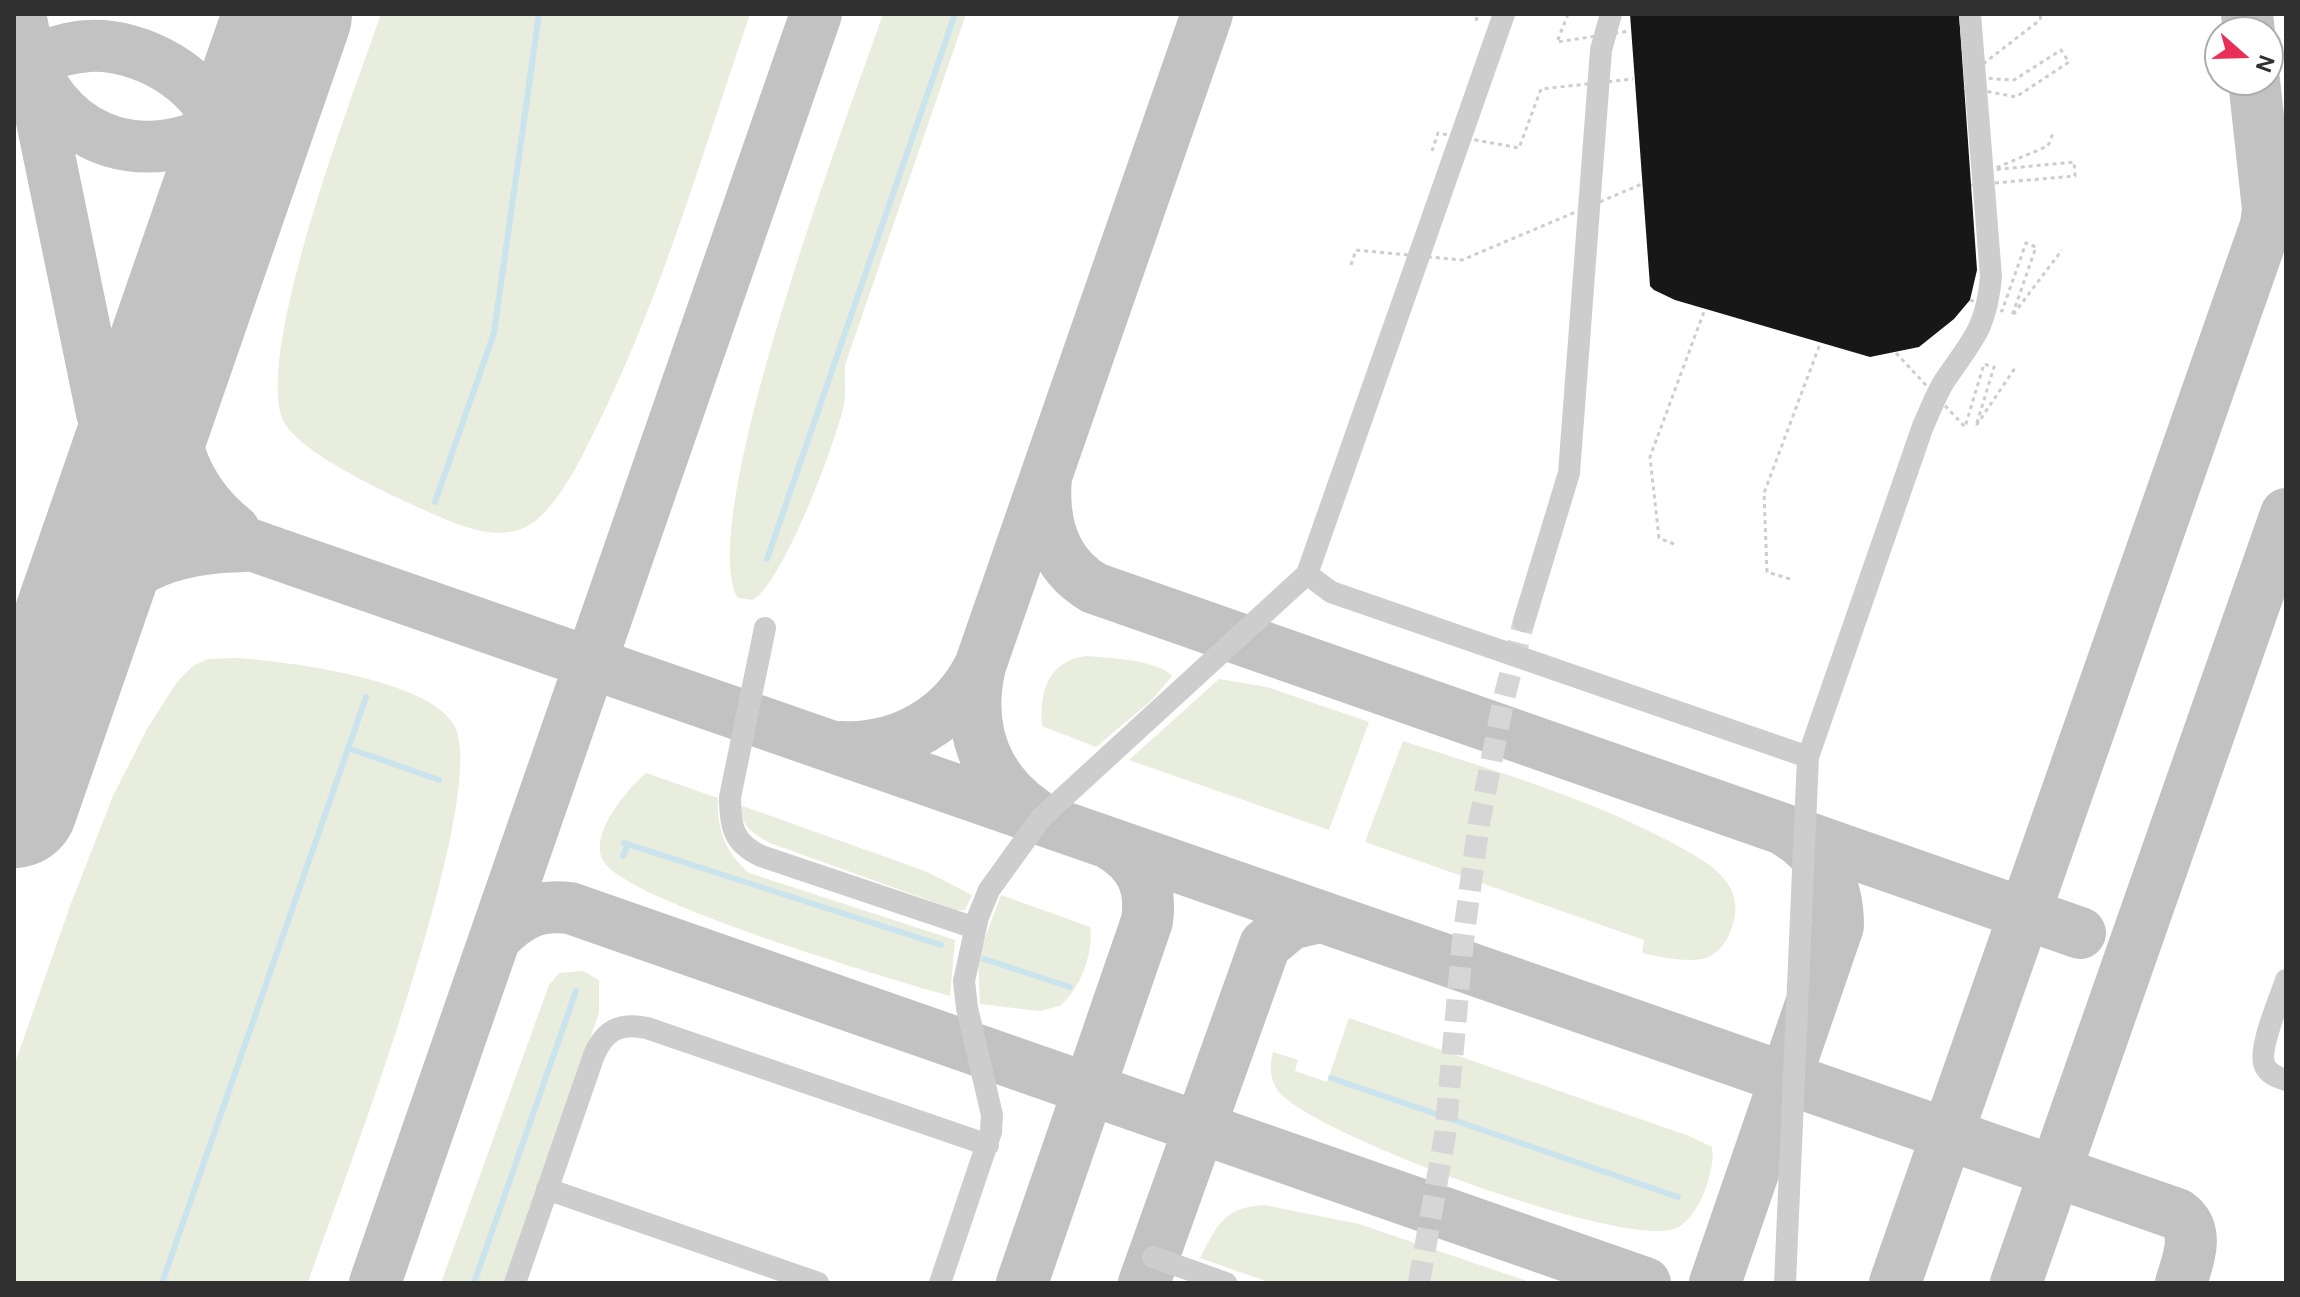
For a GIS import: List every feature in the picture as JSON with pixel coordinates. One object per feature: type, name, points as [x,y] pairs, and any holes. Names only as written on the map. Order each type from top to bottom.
[{"type":"lane","points":[[940,1283],[988,1145],[992,1115],[967,1008],[964,981],[975,928],[989,890],[1041,818],[1307,574],[1504,14]]},
{"type":"lane","points":[[1524,621],[1569,473],[1601,50],[1611,14]]},
{"type":"lane","points":[[1785,1283],[1808,757],[1923,426],[1945,381],[1964,358],[1988,302],[1991,277],[1970,14]]},
{"type":"lane","points":[[1307,574],[1331,592],[1808,757]]},
{"type":"lane","points":[[765,628],[730,797],[730,824],[736,839],[745,849],[761,856],[975,928]]},
{"type":"lane","points":[[2286,980],[2263,1050],[2264,1066],[2272,1075],[2286,1080]]},
{"type":"lane","points":[[515,1283],[600,1041],[624,1025],[647,1028],[988,1145]]},
{"type":"lane","points":[[547,1189],[818,1283]]},
{"type":"lane","points":[[1153,1257],[1226,1283]]},
{"type":"path","points":[[1476,21],[1478,14]]},
{"type":"path","points":[[1568,14],[1557,42],[1630,31]]},
{"type":"path","points":[[1964,87],[2016,97],[2069,62],[2061,50],[2014,80],[1983,78],[1983,64],[2040,20],[2041,14]]},
{"type":"path","points":[[1432,151],[1438,133],[1519,148],[1541,89],[1633,79]]},
{"type":"path","points":[[1971,185],[2075,176],[2074,162],[1991,170],[2048,146],[2054,131]]},
{"type":"path","points":[[1351,265],[1356,250],[1462,260],[1642,184]]},
{"type":"path","points":[[1970,300],[2002,311],[2026,243],[2036,247],[2012,316],[2062,250]]},
{"type":"path","points":[[1674,544],[1659,538],[1650,457],[1705,309]]},
{"type":"path","points":[[1790,579],[1767,572],[1764,493],[1820,344]]},
{"type":"path","points":[[1896,353],[1965,427],[1984,364],[1994,367],[1976,426],[2015,368]]},
{"type":"shaded area","points":[[381,14],[750,14],[662,274],[621,375],[580,461],[558,496],[541,516],[528,526],[514,531],[499,533],[468,528],[390,494],[324,458],[290,431],[282,418],[278,382],[283,335],[295,279],[331,158]]},
{"type":"shaded area","points":[[883,14],[966,14],[845,365],[843,409],[819,481],[793,541],[765,588],[753,600],[738,598],[730,554],[737,487],[756,405],[811,221]]},
{"type":"shaded area","points":[[1087,656],[1145,663],[1172,676],[1152,700],[1096,747],[1042,726],[1042,701],[1049,679],[1064,664]]},
{"type":"shaded area","points":[[239,658],[356,676],[416,696],[439,709],[454,725],[460,765],[452,829],[433,909],[378,1086],[308,1283],[14,1283],[14,1066],[70,906],[113,796],[147,729],[177,682],[193,666],[208,659]]},
{"type":"shaded area","points":[[1219,679],[1267,687],[1369,722],[1329,830],[1129,760]]},
{"type":"shaded area","points":[[1403,741],[1584,802],[1653,833],[1700,859],[1721,876],[1734,896],[1734,922],[1726,941],[1714,954],[1702,959],[1642,953],[1644,940],[1365,842]]},
{"type":"shaded area","points":[[646,773],[718,798],[724,840],[749,873],[955,940],[950,996],[709,918],[624,879],[604,862],[600,851],[601,839],[620,801]]},
{"type":"shaded area","points":[[740,805],[925,871],[972,895],[965,910],[956,910],[770,843],[745,824]]},
{"type":"shaded area","points":[[1001,895],[1090,927],[1090,948],[1084,970],[1074,990],[1060,1006],[1039,1011],[980,1004],[978,957]]},
{"type":"shaded area","points":[[583,971],[599,980],[599,1013],[504,1283],[441,1283],[549,985],[559,973]]},
{"type":"shaded area","points":[[1349,1018],[1689,1136],[1712,1147],[1711,1168],[1699,1204],[1677,1228],[1647,1231],[1599,1223],[1474,1185],[1350,1135],[1305,1111],[1279,1092],[1271,1073],[1273,1052],[1298,1060],[1295,1071],[1327,1082]]},
{"type":"shaded area","points":[[1264,1205],[1359,1224],[1533,1283],[1271,1283],[1200,1258],[1217,1227],[1230,1214]]},
{"type":"building","points":[[1630,14],[1959,14],[1977,270],[1970,300],[1954,319],[1919,347],[1870,357],[1675,300],[1654,290],[1650,286]]},
{"type":"waterway","points":[[435,502],[494,333],[539,14]]},
{"type":"waterway","points":[[767,559],[955,14]]},
{"type":"waterway","points":[[162,1283],[366,697]]},
{"type":"waterway","points":[[348,748],[439,780]]},
{"type":"waterway","points":[[624,843],[941,945]]},
{"type":"waterway","points":[[623,856],[628,844]]},
{"type":"waterway","points":[[984,959],[1070,987]]},
{"type":"waterway","points":[[474,1283],[576,991]]},
{"type":"waterway","points":[[1331,1078],[1678,1197]]},
{"type":"taxiway","points":[[20,14],[102,413],[129,467],[162,502],[182,515],[260,548],[2177,1214],[2189,1229],[2191,1237],[2181,1283]]},
{"type":"taxiway","points":[[375,1283],[816,14]]},
{"type":"taxiway","points":[[980,666],[1207,14]]},
{"type":"taxiway","points":[[227,191],[223,145],[220,130],[212,112],[201,95],[168,68],[149,58],[109,47],[74,48],[30,61],[46,90],[65,114],[87,131],[112,142],[139,146],[168,145],[197,137],[227,124],[263,85]]},
{"type":"taxiway","points":[[1895,1283],[2266,225],[2268,209],[2256,96]]},
{"type":"taxiway","points":[[169,359],[170,408],[180,454],[200,494],[234,530]]},
{"type":"taxiway","points":[[106,436],[112,522]]},
{"type":"taxiway","points":[[1046,477],[1046,510],[1053,540],[1069,567],[1094,588],[2080,933]]},
{"type":"taxiway","points":[[2016,1283],[2286,514]]},
{"type":"taxiway","points":[[73,634],[108,593],[147,566],[192,551],[246,546]]},
{"type":"taxiway","points":[[841,747],[884,743],[923,728],[955,701],[980,666],[975,710],[983,749],[1002,784],[1035,814]]},
{"type":"taxiway","points":[[1715,1283],[1838,926],[1835,898],[1826,873],[1811,851],[1789,833]]},
{"type":"taxiway","points":[[1022,1283],[1147,921],[1148,897],[1142,877],[1130,860],[1112,845]]},
{"type":"taxiway","points":[[495,938],[529,912],[570,908],[1645,1283]]},
{"type":"taxiway","points":[[1144,1283],[1265,945],[1290,924],[1320,917]]},
{"type":"runway","points":[[14,804],[288,14]]},
{"type":"tunnel","points":[[1419,1283],[1445,1135],[1463,940],[1479,823],[1504,698],[1524,621]]}]
